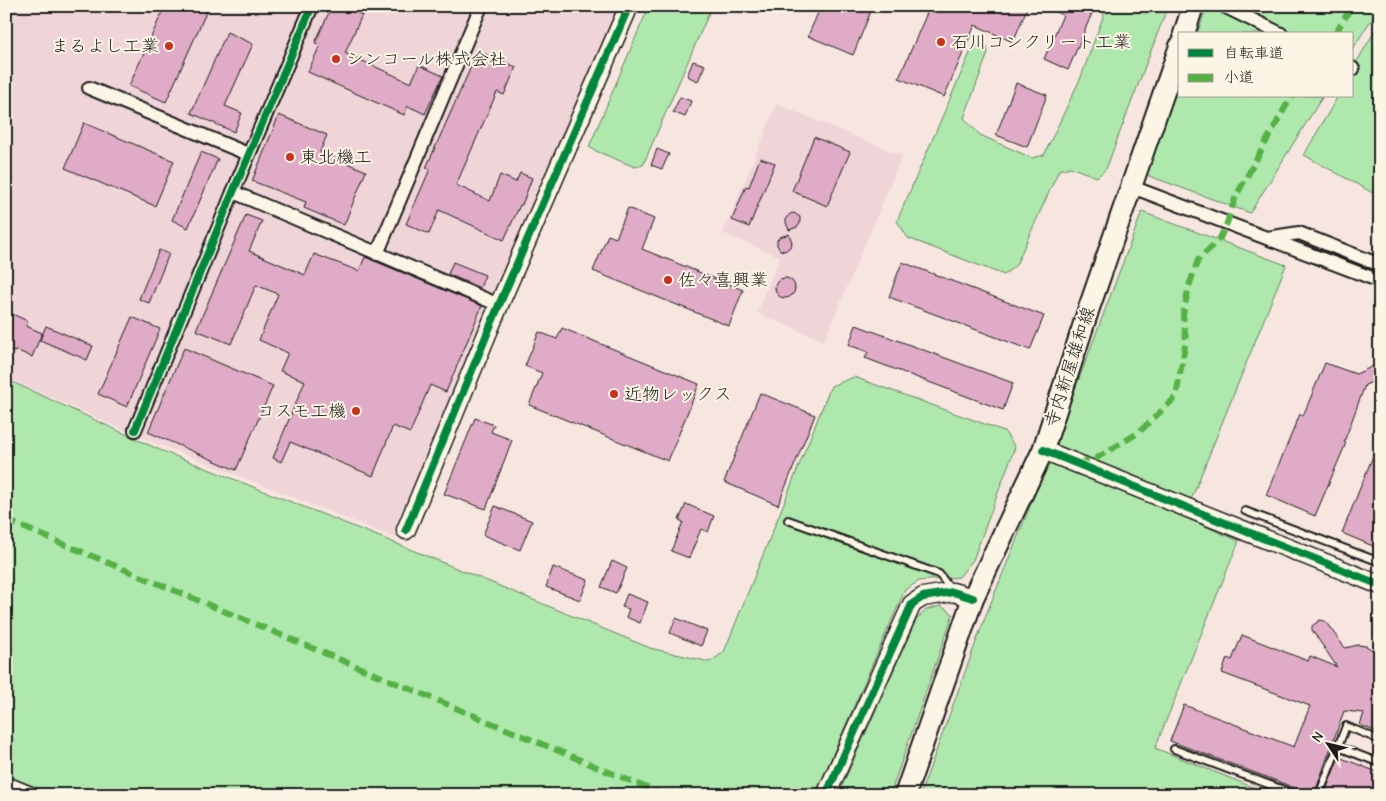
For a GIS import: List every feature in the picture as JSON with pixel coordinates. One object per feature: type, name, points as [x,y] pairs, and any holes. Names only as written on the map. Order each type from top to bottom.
[{"type":"main road","points":[[1185,32],[1193,6]]},
{"type":"main road","name":"寺内新屋雄和線","points":[[905,795],[973,598],[1043,450],[1088,311],[1178,52]]},
{"type":"street","points":[[135,430],[248,154],[312,6]]},
{"type":"street","points":[[377,254],[481,6]]},
{"type":"street","points":[[406,530],[499,305],[629,6]]},
{"type":"street","points":[[1224,6],[1277,32]]},
{"type":"street","points":[[89,88],[248,154]]},
{"type":"street","points":[[1132,187],[1380,280]]},
{"type":"street","points":[[233,192],[499,305]]},
{"type":"street","points":[[1268,238],[1299,234],[1380,265]]},
{"type":"street","points":[[1043,450],[1380,585]]},
{"type":"street","points":[[826,795],[912,604],[922,597],[953,592],[973,598]]},
{"type":"street","points":[[6,786],[28,795]]},
{"type":"lane","points":[[1245,511],[1380,562]]},
{"type":"lane","points":[[788,520],[939,574],[953,592]]},
{"type":"lane","points":[[1319,795],[1346,726],[1380,740]]},
{"type":"lane","points":[[1338,747],[1380,763]]},
{"type":"lane","points":[[1174,749],[1297,795]]},
{"type":"shaded area","points":[[6,6],[624,6],[396,538],[128,432],[6,377]]},
{"type":"shaded area","points":[[777,104],[902,156],[824,341],[757,313],[780,257],[723,233]]},
{"type":"green space","points":[[649,6],[712,6],[643,165],[635,167],[589,147]]},
{"type":"green space","points":[[1107,6],[1168,6],[1106,169],[1097,177],[1070,167],[1059,170],[1016,265],[1004,275],[908,238],[897,221],[973,46],[981,41],[987,46],[988,53],[964,118],[980,135],[1032,158],[1044,155],[1081,77]]},
{"type":"green space","points":[[1207,6],[1380,6],[1354,47],[1354,32],[1198,32]]},
{"type":"green space","points":[[1380,22],[1380,197],[1304,155],[1337,98],[1354,98],[1354,67]]},
{"type":"green space","points":[[1178,81],[1178,98],[1322,98],[1250,213],[1141,173]]},
{"type":"green space","points":[[1142,212],[1286,265],[1184,517],[1239,541],[1155,748],[1272,795],[920,795],[986,615],[1043,474]]},
{"type":"green space","points":[[854,377],[1004,431],[1015,447],[973,560],[959,577],[919,581],[905,590],[815,795],[55,795],[6,775],[6,379],[160,450],[395,543],[650,648],[710,662],[724,652],[831,386]]},
{"type":"green space","points":[[941,606],[953,614],[890,795],[838,795],[916,620],[926,610]]},
{"type":"building","name":"まるよし工業","points":[[165,6],[209,6],[166,102],[129,86]]},
{"type":"building","name":"シンコール株式会社","points":[[332,6],[343,6],[362,15],[345,53],[411,83],[419,65],[443,76],[425,114],[408,106],[404,115],[308,72],[320,45],[315,43]]},
{"type":"building","points":[[821,6],[873,6],[853,55],[808,36]]},
{"type":"building","name":"石川コンクリート工業","points":[[930,6],[1028,6],[1013,42],[975,25],[944,97],[899,78]]},
{"type":"building","points":[[1042,6],[1095,6],[1068,70],[1044,59],[1063,15]]},
{"type":"building","points":[[227,32],[253,44],[225,106],[242,113],[234,132],[191,113]]},
{"type":"building","points":[[478,51],[516,67],[504,95],[497,92],[456,185],[490,201],[500,175],[516,182],[520,173],[532,178],[522,205],[520,205],[504,240],[439,210],[429,234],[406,224],[430,169],[426,168]]},
{"type":"building","points":[[693,61],[705,65],[698,81],[687,76]]},
{"type":"building","points":[[1016,83],[1047,95],[1027,147],[996,135]]},
{"type":"building","points":[[680,97],[691,101],[685,117],[673,112]]},
{"type":"building","points":[[279,115],[327,135],[320,152],[366,171],[344,225],[304,208],[306,202],[252,181]]},
{"type":"building","points":[[84,123],[174,161],[155,206],[65,168]]},
{"type":"building","points":[[814,137],[850,152],[827,206],[792,191]]},
{"type":"building","points":[[657,149],[669,154],[662,169],[651,165]]},
{"type":"building","points":[[201,152],[218,159],[188,228],[172,220]]},
{"type":"building","points":[[760,158],[775,163],[749,227],[732,220],[746,186],[749,187]]},
{"type":"building","name":"佐々喜興業","points":[[628,208],[654,219],[642,249],[743,290],[729,326],[593,271],[608,235],[616,238]]},
{"type":"building","points":[[794,213],[800,217],[800,224],[789,230],[786,218]]},
{"type":"building","points":[[246,215],[262,221],[249,251],[305,275],[314,254],[359,271],[365,257],[482,306],[446,392],[430,385],[410,433],[393,426],[373,476],[290,442],[281,462],[273,458],[305,381],[280,371],[288,353],[259,340],[278,294],[256,285],[231,344],[196,330]]},
{"type":"building","points":[[789,234],[792,242],[791,246],[785,251],[780,250],[777,240]]},
{"type":"building","points":[[159,250],[169,254],[149,303],[139,299]]},
{"type":"building","points":[[453,262],[485,275],[480,288],[448,274]]},
{"type":"building","points":[[902,262],[1044,316],[1030,350],[889,297]]},
{"type":"building","points":[[785,278],[792,281],[795,288],[792,295],[785,298],[778,295],[775,288],[778,281]]},
{"type":"building","points":[[12,314],[28,321],[26,326],[42,333],[32,357],[16,350],[15,352],[6,349],[6,327]]},
{"type":"building","points":[[132,317],[160,329],[127,407],[98,394]]},
{"type":"building","points":[[856,325],[1013,383],[1003,410],[865,358],[868,352],[849,345]]},
{"type":"building","points":[[46,326],[93,346],[87,360],[40,340]]},
{"type":"building","name":"近物レックス","points":[[562,328],[699,384],[668,461],[529,405],[542,373],[525,366],[539,332],[557,339]]},
{"type":"building","points":[[184,348],[273,386],[236,470],[148,432]]},
{"type":"building","points":[[1325,363],[1356,374],[1380,363],[1380,379],[1365,385],[1344,442],[1346,443],[1315,516],[1266,495],[1300,414],[1303,416]]},
{"type":"building","points":[[760,393],[815,415],[778,505],[724,482]]},
{"type":"building","points":[[475,418],[494,425],[491,432],[512,440],[486,509],[444,494]]},
{"type":"building","points":[[1380,441],[1380,549],[1342,533]]},
{"type":"building","points":[[686,504],[714,516],[708,532],[701,529],[689,558],[671,551],[683,522],[679,520]]},
{"type":"building","points":[[495,506],[532,521],[520,550],[483,535]]},
{"type":"building","points":[[612,561],[627,568],[616,593],[601,587]]},
{"type":"building","points":[[553,567],[588,580],[580,600],[546,587]]},
{"type":"building","points":[[627,594],[648,602],[640,623],[626,617],[629,609],[622,607]]},
{"type":"building","points":[[676,618],[707,631],[701,646],[670,633]]},
{"type":"building","points":[[1320,620],[1325,621],[1345,648],[1358,645],[1366,646],[1380,655],[1380,733],[1360,725],[1364,713],[1344,711],[1314,795],[1170,741],[1184,705],[1294,747],[1310,706],[1222,673],[1227,658],[1232,660],[1242,635],[1308,661],[1310,656],[1337,667],[1312,630],[1312,626]]},
{"type":"building","points":[[1339,757],[1380,773],[1380,795],[1324,795]]},
{"type":"marked path","points":[[1336,32],[1352,6]]},
{"type":"marked path","points":[[1077,463],[1095,459],[1138,433],[1176,397],[1186,340],[1183,315],[1189,286],[1198,260],[1220,238],[1236,196],[1292,98]]},
{"type":"marked path","points":[[6,520],[664,795]]},
{"type":"cycle path","points":[[135,430],[312,6]]},
{"type":"cycle path","points":[[406,530],[499,305],[629,6]]},
{"type":"cycle path","points":[[1043,450],[1380,585]]},
{"type":"cycle path","points":[[826,795],[912,604],[923,597],[953,592],[973,598]]},
{"type":"place","name":"石川コンクリート工業","points":[[941,42]]},
{"type":"place","name":"まるよし工業","points":[[169,46]]},
{"type":"place","name":"シンコール株式会社","points":[[336,59]]},
{"type":"place","name":"東北機工","points":[[290,157]]},
{"type":"place","name":"佐々喜興業","points":[[668,280]]},
{"type":"place","name":"近物レックス","points":[[614,394]]},
{"type":"place","name":"コスモ工機","points":[[356,411]]}]
